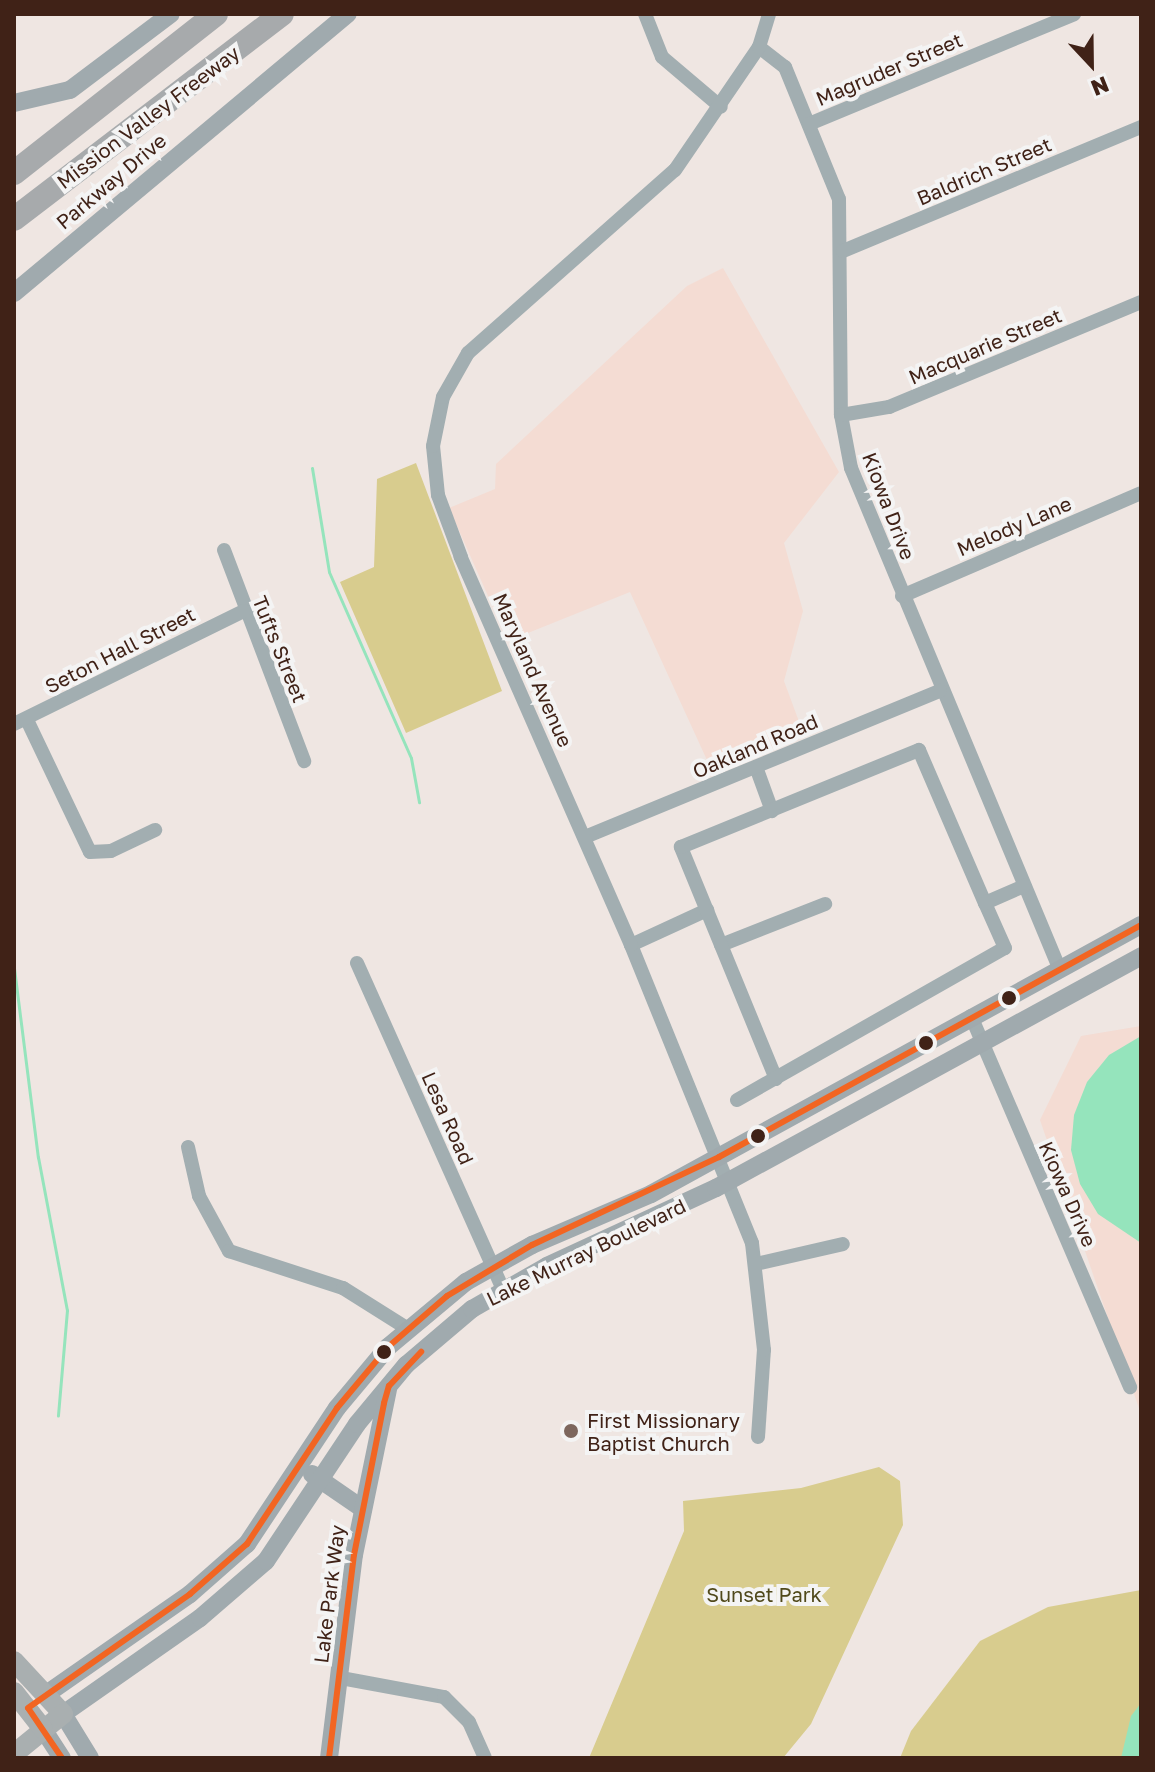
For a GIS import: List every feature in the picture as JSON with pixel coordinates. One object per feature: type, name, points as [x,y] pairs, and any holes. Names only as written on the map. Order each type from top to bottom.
[{"type":"highway","name":"Mission Valley Freeway","points":[[14,173],[216,14]]},
{"type":"highway","name":"Mission Valley Freeway","points":[[14,219],[282,14]]},
{"type":"main road","points":[[14,103],[70,90],[171,14]]},
{"type":"main road","name":"Parkway Drive","points":[[14,293],[348,14]]},
{"type":"main road","name":"Lake Murray Boulevard","points":[[21,1714],[217,1572],[247,1544],[337,1408],[408,1329],[493,1267],[719,1157],[1141,925]]},
{"type":"main road","name":"Lake Murray Boulevard","points":[[14,1754],[63,1714],[237,1588],[266,1561],[389,1386],[444,1332],[503,1290],[728,1182],[982,1040],[1141,956]]},
{"type":"main road","points":[[363,1509],[389,1386]]},
{"type":"main road","name":"Lake Park Way","points":[[300,1467],[363,1509],[329,1758]]},
{"type":"main road","points":[[14,1661],[48,1693],[90,1758]]},
{"type":"main road","points":[[14,1692],[21,1714],[43,1729],[62,1758]]},
{"type":"street","points":[[645,14],[662,57],[721,107]]},
{"type":"street","name":"Maryland Avenue","points":[[758,1437],[764,1350],[756,1264],[719,1157],[631,945],[461,557],[435,479],[434,429],[450,381],[474,347],[634,211],[675,170],[721,107],[759,47],[769,14]]},
{"type":"street","name":"Magruder Street","points":[[809,124],[1074,14]]},
{"type":"street","name":"Kiowa Drive","points":[[759,47],[785,67],[839,199],[843,251],[841,415],[863,503],[1060,970]]},
{"type":"street","name":"Baldrich Street","points":[[843,251],[1141,127]]},
{"type":"street","name":"Macquarie Street","points":[[841,415],[889,407],[1141,302]]},
{"type":"street","name":"Melody Lane","points":[[902,596],[1141,493]]},
{"type":"street","name":"Tufts Street","points":[[224,550],[244,611],[304,761]]},
{"type":"street","name":"Seton Hall Street","points":[[21,722],[244,611]]},
{"type":"street","name":"Oakland Road","points":[[585,837],[940,691]]},
{"type":"street","points":[[21,722],[90,852],[111,851],[155,830]]},
{"type":"street","points":[[737,1100],[776,1079],[1005,948],[919,750],[681,847],[776,1079]]},
{"type":"street","points":[[756,767],[772,811]]},
{"type":"street","points":[[985,903],[1024,886]]},
{"type":"street","points":[[721,945],[825,904]]},
{"type":"street","points":[[631,945],[707,910]]},
{"type":"street","name":"Lesa Road","points":[[357,963],[503,1290]]},
{"type":"street","name":"Kiowa Drive","points":[[971,1016],[1130,1387]]},
{"type":"street","points":[[188,1147],[199,1196],[229,1251],[343,1288],[408,1329]]},
{"type":"street","points":[[756,1264],[843,1244]]},
{"type":"street","points":[[341,1678],[444,1697],[465,1715],[485,1758]]},
{"type":"shaded area","points":[[723,268],[839,472],[784,543],[803,611],[784,681],[804,735],[712,771],[630,592],[508,641],[449,508],[495,489],[496,464],[687,286]]},
{"type":"shaded area","points":[[1141,1026],[1141,1414],[1040,1120],[1081,1036]]},
{"type":"shaded area","points":[[1141,1036],[1141,1243],[1098,1214],[1080,1184],[1071,1150],[1074,1115],[1087,1082],[1109,1055]]},
{"type":"shaded area","points":[[1141,1703],[1141,1758],[1121,1758],[1131,1716]]},
{"type":"green space","points":[[416,463],[502,691],[406,733],[340,582],[374,567],[377,479]]},
{"type":"green space","name":"Sunset Park","points":[[879,1467],[900,1481],[903,1525],[811,1724],[783,1758],[589,1758],[684,1531],[683,1501],[801,1488]]},
{"type":"green space","points":[[1141,1590],[1141,1758],[900,1758],[911,1731],[980,1641],[1048,1607]]},
{"type":"waterway","points":[[312,468],[329,572],[411,758],[419,802]]},
{"type":"waterway","points":[[14,968],[38,1157],[67,1310],[58,1416]]},
{"type":"transit line","points":[[62,1758],[28,1708],[190,1594],[247,1544],[337,1408],[388,1347],[447,1296],[532,1245],[719,1157],[1141,925]]},
{"type":"transit line","points":[[329,1758],[354,1555],[384,1403],[389,1386],[421,1352]]},
{"type":"place","name":"First Missionary Baptist Church","points":[[571,1431]]}]
